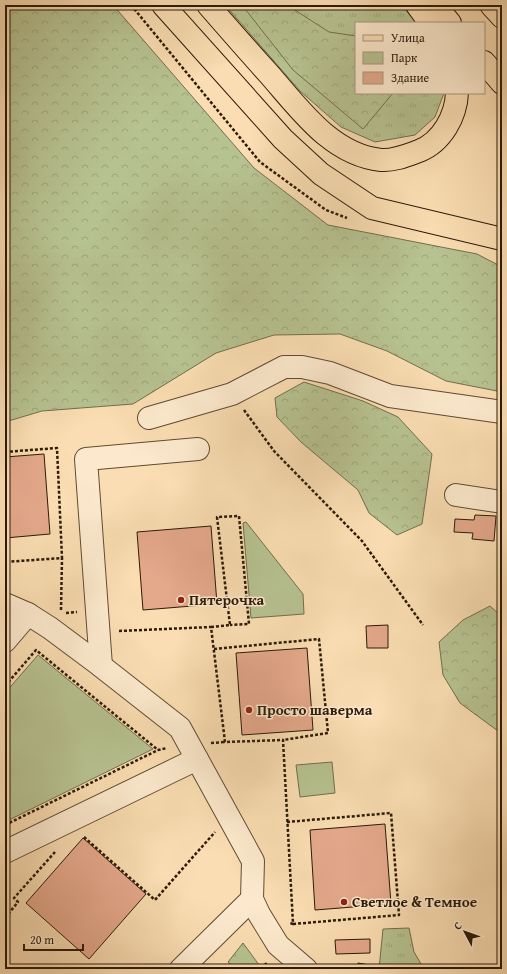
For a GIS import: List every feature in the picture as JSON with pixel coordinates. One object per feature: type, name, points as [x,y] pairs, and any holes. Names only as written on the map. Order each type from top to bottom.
[{"type":"main road","points":[[163,5],[283,139],[321,174],[372,208],[502,240]]},
{"type":"main road","points":[[208,5],[311,122],[332,140],[357,154],[382,160],[403,157],[423,150],[434,142],[449,123],[456,104],[457,94]]},
{"type":"main road","points":[[417,5],[429,22]]},
{"type":"main road","points":[[435,5],[449,22]]},
{"type":"main road","points":[[492,5],[502,17]]},
{"type":"main road","points":[[485,63],[502,83]]},
{"type":"lane","points":[[149,418],[232,394],[284,367],[302,367],[330,373],[390,396],[502,412]]},
{"type":"lane","points":[[101,666],[86,459],[198,449]]},
{"type":"lane","points":[[456,495],[502,502]]},
{"type":"lane","points":[[5,604],[28,614],[101,666],[180,728],[253,861],[255,906],[278,945],[306,969]]},
{"type":"lane","points":[[5,641],[28,614]]},
{"type":"lane","points":[[5,852],[197,759]]},
{"type":"lane","points":[[181,969],[255,906]]},
{"type":"path","points":[[232,394],[274,451],[362,541],[424,625]]},
{"type":"path","points":[[5,452],[57,448],[62,558],[5,562]]},
{"type":"path","points":[[118,625],[119,631],[249,624],[239,516],[217,517],[230,625]]},
{"type":"path","points":[[211,627],[225,742],[283,740],[328,733],[319,639],[214,649]]},
{"type":"path","points":[[5,686],[36,650],[158,750],[5,825]]},
{"type":"path","points":[[283,740],[293,924]]},
{"type":"path","points":[[255,906],[293,924],[399,915],[391,813],[287,822]]},
{"type":"path","points":[[82,834],[155,900],[228,817]]},
{"type":"path","points":[[5,918],[18,902],[14,898],[60,846]]},
{"type":"path","points":[[264,963],[269,969]]},
{"type":"green space","points":[[5,5],[113,5],[254,168],[328,225],[477,254],[502,267],[502,392],[446,381],[387,351],[340,334],[274,335],[216,353],[133,404],[42,411],[5,422]]},
{"type":"green space","points":[[225,5],[402,5],[415,22],[355,22],[355,94],[444,94],[435,117],[415,135],[375,142],[341,127],[300,91]]},
{"type":"green space","points":[[242,5],[287,5],[329,32],[355,36],[355,94],[392,94],[363,129],[293,70]]},
{"type":"green space","points":[[304,382],[363,401],[398,417],[432,454],[422,524],[397,535],[369,513],[358,490],[301,442],[277,417],[275,398]]},
{"type":"green space","points":[[246,522],[303,594],[304,614],[251,618],[243,523]]},
{"type":"green space","points":[[490,606],[502,617],[502,734],[460,703],[443,675],[439,642],[463,620]]},
{"type":"green space","points":[[38,655],[153,749],[5,822],[5,693]]},
{"type":"green space","points":[[332,762],[335,793],[300,797],[296,765]]},
{"type":"green space","points":[[409,928],[414,952],[424,969],[379,969],[383,929]]},
{"type":"green space","points":[[243,943],[262,969],[237,969],[228,962]]},
{"type":"building","points":[[44,454],[50,534],[5,538],[5,457]]},
{"type":"building","points":[[475,515],[496,516],[494,541],[472,539],[473,533],[454,532],[455,519],[474,520]]},
{"type":"building","points":[[211,526],[217,604],[143,610],[137,532]]},
{"type":"building","points":[[388,625],[388,648],[367,648],[366,626]]},
{"type":"building","points":[[307,648],[313,730],[242,735],[236,653]]},
{"type":"building","points":[[385,824],[391,904],[315,910],[310,830]]},
{"type":"building","points":[[83,838],[146,894],[89,959],[26,903]]},
{"type":"building","points":[[370,939],[370,953],[336,954],[335,940]]},
{"type":"building","points":[[358,963],[370,965],[369,969],[357,969]]},
{"type":"place","name":"Пятерочка","points":[[181,600]]},
{"type":"place","name":"Просто шаверма","points":[[249,710]]},
{"type":"place","name":"Светлое & Темное","points":[[344,902]]}]
